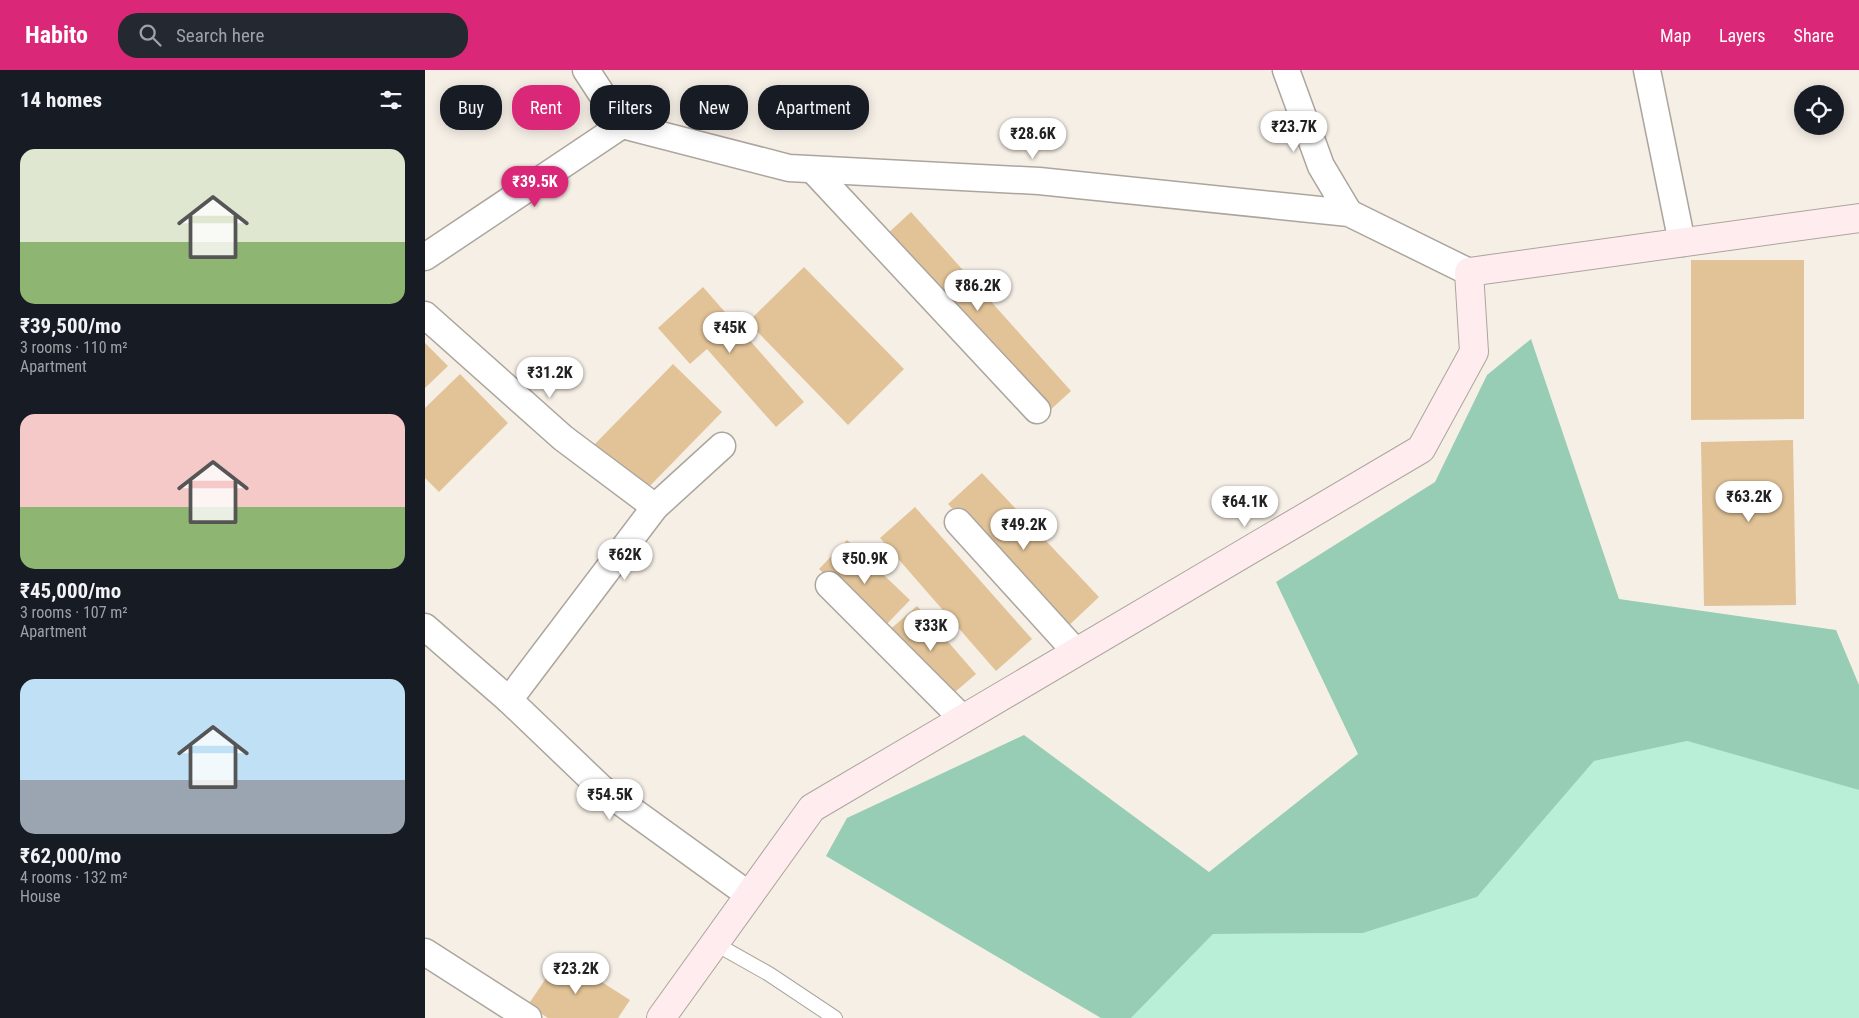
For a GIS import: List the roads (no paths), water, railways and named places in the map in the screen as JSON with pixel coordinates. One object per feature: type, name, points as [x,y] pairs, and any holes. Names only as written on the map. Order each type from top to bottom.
[{"type":"street","points":[[586,70],[596,85]]},
{"type":"street","points":[[1286,70],[1321,166],[1349,213]]},
{"type":"street","points":[[1647,70],[1682,243]]},
{"type":"street","points":[[425,257],[615,130]]},
{"type":"street","points":[[641,130],[789,168],[1039,181],[1349,213],[1469,272],[1859,218]]},
{"type":"street","points":[[813,170],[1037,410]]},
{"type":"street","points":[[661,1018],[812,808],[1421,449],[1473,352],[1469,272]]},
{"type":"street","points":[[425,315],[563,438],[655,507]]},
{"type":"street","points":[[509,700],[655,507],[722,446]]},
{"type":"street","points":[[958,522],[1076,652]]},
{"type":"street","points":[[829,585],[963,719]]},
{"type":"street","points":[[425,628],[509,700],[601,788],[749,895]]},
{"type":"street","points":[[425,952],[528,1018]]},
{"type":"lane","points":[[715,943],[769,974],[835,1018]]}]
